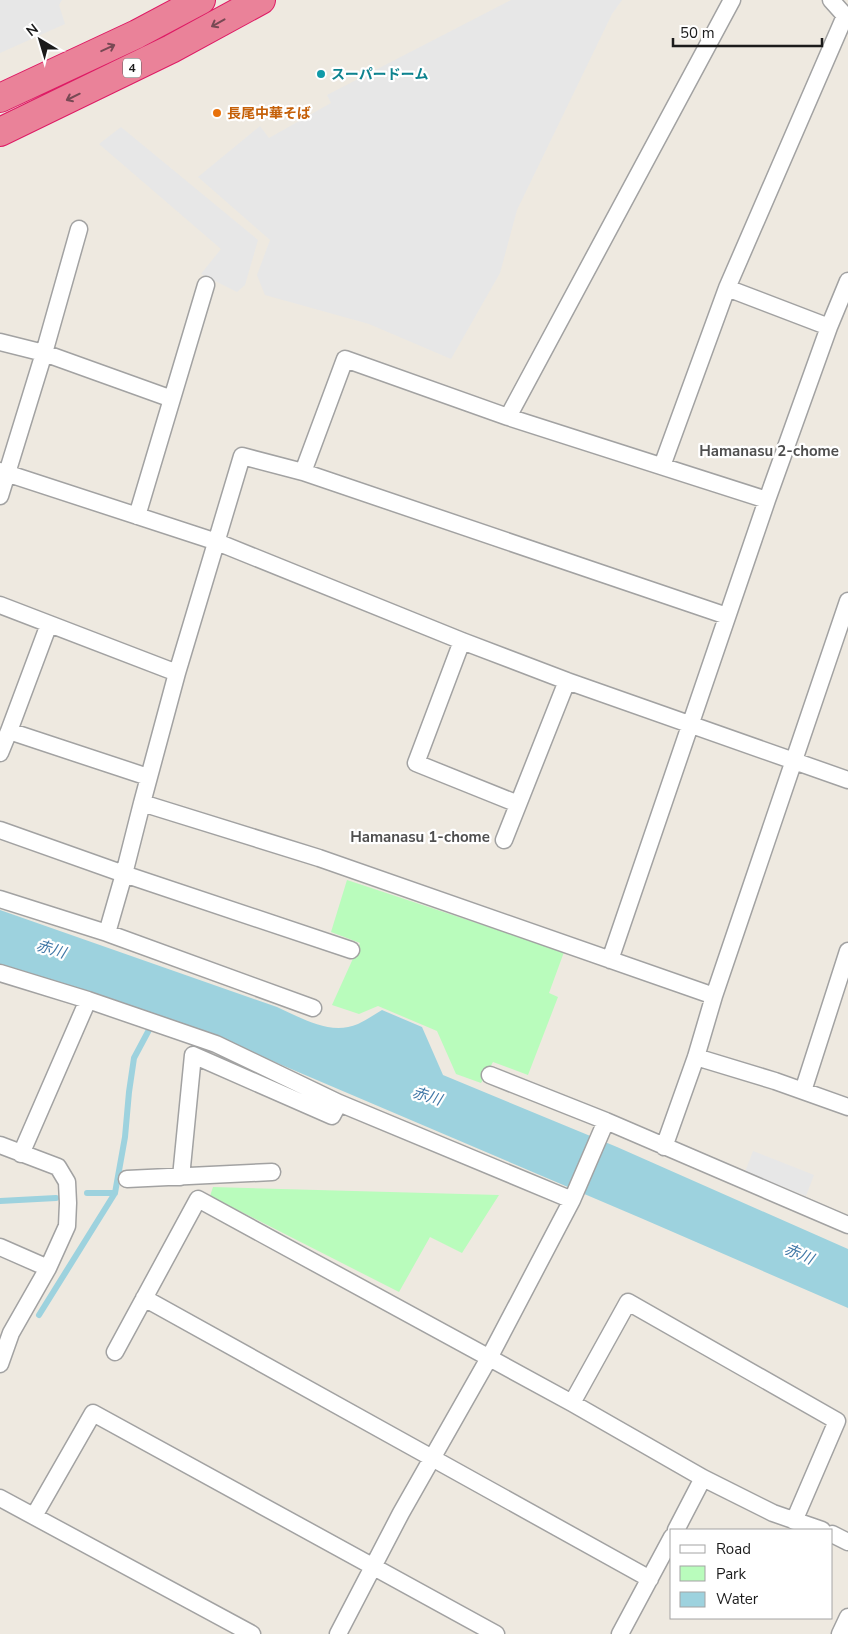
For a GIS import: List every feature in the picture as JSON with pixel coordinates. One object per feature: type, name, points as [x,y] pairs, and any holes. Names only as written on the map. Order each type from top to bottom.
[{"type":"highway","name":"4","points":[[0,98],[137,34],[201,0]]},
{"type":"highway","name":"4","points":[[0,132],[171,49],[261,0]]},
{"type":"street","points":[[508,417],[732,0]]},
{"type":"street","points":[[662,466],[727,288],[847,18],[831,0]]},
{"type":"street","points":[[0,496],[4,472],[44,353],[79,229]]},
{"type":"street","points":[[610,960],[692,725],[767,500],[829,327],[848,281]]},
{"type":"street","points":[[137,516],[206,285]]},
{"type":"street","points":[[727,288],[829,327]]},
{"type":"street","points":[[0,342],[44,353],[172,400]]},
{"type":"street","points":[[303,472],[345,358],[508,417],[767,500]]},
{"type":"street","points":[[107,933],[177,673],[242,456],[303,472],[727,616]]},
{"type":"street","points":[[4,472],[217,542],[567,680],[848,780]]},
{"type":"street","points":[[664,1147],[696,1057],[714,996],[848,601]]},
{"type":"street","points":[[0,605],[177,673]]},
{"type":"street","points":[[0,753],[49,624]]},
{"type":"street","points":[[462,640],[416,763],[518,804]]},
{"type":"street","points":[[504,840],[567,680]]},
{"type":"street","points":[[9,731],[148,777]]},
{"type":"street","points":[[142,803],[319,858],[714,996]]},
{"type":"street","points":[[0,830],[124,874],[351,950]]},
{"type":"street","points":[[0,899],[107,933],[313,1008]]},
{"type":"street","points":[[803,1091],[848,951]]},
{"type":"street","points":[[0,973],[88,1000],[216,1044],[339,1103],[574,1198]]},
{"type":"street","points":[[21,1154],[88,1000]]},
{"type":"street","points":[[181,1176],[193,1054],[332,1116],[339,1103]]},
{"type":"street","points":[[696,1057],[848,1107]]},
{"type":"street","points":[[490,1075],[604,1128],[664,1147],[848,1225]]},
{"type":"street","points":[[338,1634],[373,1566],[489,1358],[574,1198],[604,1128]]},
{"type":"street","points":[[0,1145],[58,1167],[67,1182],[68,1203],[67,1226],[48,1268],[11,1333],[0,1364]]},
{"type":"street","points":[[127,1179],[272,1172]]},
{"type":"street","points":[[114,1352],[198,1199],[572,1402],[703,1478],[773,1514],[819,1529]]},
{"type":"street","points":[[0,1247],[48,1268]]},
{"type":"street","points":[[144,1298],[650,1579]]},
{"type":"street","points":[[572,1402],[628,1302],[836,1421],[794,1521]]},
{"type":"street","points":[[34,1516],[93,1413],[496,1634]]},
{"type":"street","points":[[677,1529],[703,1478]]},
{"type":"street","points":[[0,1498],[252,1634]]},
{"type":"street","points":[[833,1534],[848,1542]]},
{"type":"street","points":[[620,1634],[670,1542]]},
{"type":"street","points":[[840,1634],[848,1617]]},
{"type":"green space","points":[[347,880],[564,952],[549,993],[558,997],[528,1075],[493,1062],[481,1083],[456,1074],[437,1031],[378,1006],[359,1014],[332,1005],[360,943],[331,932]]},
{"type":"green space","points":[[213,1187],[499,1195],[462,1253],[430,1237],[399,1292],[210,1196]]},
{"type":"shaded area","points":[[0,0],[62,0],[59,5],[65,24],[0,53]]},
{"type":"shaded area","points":[[511,0],[622,0],[612,14],[517,210],[500,273],[451,359],[369,324],[265,295],[257,275],[270,240],[198,177],[260,126],[269,138],[331,103],[327,95]]},
{"type":"shaded area","points":[[121,127],[258,240],[245,285],[237,292],[201,274],[221,249],[99,144]]},
{"type":"shaded area","points":[[753,1151],[814,1175],[806,1196],[745,1172]]},
{"type":"water","name":"赤川","points":[[0,910],[277,1007],[316,1024],[337,1028],[348,1027],[358,1024],[382,1010],[422,1027],[443,1075],[617,1147],[848,1249],[848,1308],[197,1029],[0,964]]},
{"type":"waterway","points":[[39,1315],[115,1193],[125,1137],[134,1058],[150,1028]]},
{"type":"waterway","points":[[87,1193],[115,1193]]},
{"type":"waterway","points":[[0,1201],[56,1198]]},
{"type":"place","name":"スーパードーム","points":[[321,74]]},
{"type":"place","name":"長尾中華そば","points":[[217,113]]},
{"type":"district","name":"Hamanasu 2-chome","points":[[769,451]]},
{"type":"district","name":"Hamanasu 1-chome","points":[[420,837]]}]
